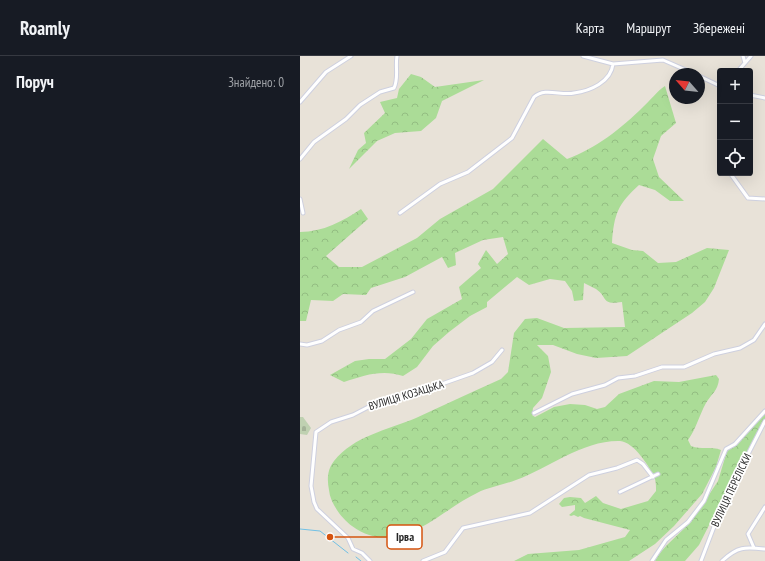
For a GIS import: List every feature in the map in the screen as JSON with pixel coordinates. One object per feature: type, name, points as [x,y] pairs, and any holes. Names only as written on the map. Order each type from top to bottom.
[{"type":"street","points":[[300,102],[326,72],[351,56]]},
{"type":"street","points":[[300,159],[314,142],[346,119],[360,105],[380,92],[394,88],[397,82],[395,71],[397,56]]},
{"type":"street","points":[[583,56],[613,64],[663,60],[681,68]]},
{"type":"street","points":[[743,56],[745,62]]},
{"type":"street","points":[[740,68],[751,56]]},
{"type":"street","points":[[400,213],[440,184],[468,172],[512,138],[534,97],[538,94],[547,92],[573,94],[598,85],[607,79],[613,64]]},
{"type":"street","points":[[705,79],[717,85]]},
{"type":"street","points":[[753,96],[765,98]]},
{"type":"street","points":[[732,176],[748,198],[765,199]]},
{"type":"street","points":[[300,199],[303,213]]},
{"type":"street","points":[[300,344],[306,345],[322,341],[339,330],[361,322],[373,311],[414,292]]},
{"type":"street","points":[[534,413],[572,394],[605,385],[618,378],[635,376],[662,367],[684,367],[714,354],[740,348],[754,340],[765,324]]},
{"type":"street","name":"ВУЛИЦЯ КОЗАЦЬКА","points":[[370,561],[362,553],[353,549],[348,538],[317,509],[314,502],[311,486],[316,432],[331,422],[353,415],[376,403],[392,398],[402,398],[473,373],[492,362],[502,350]]},
{"type":"street","points":[[652,561],[666,540],[688,522],[704,500],[726,449],[735,444],[765,411]]},
{"type":"street","name":"ВУЛИЦЯ ПЕРЕЛІСКИ","points":[[701,561],[723,503],[765,421]]},
{"type":"street","points":[[423,561],[445,552],[463,528],[530,513],[589,475],[617,468],[637,460],[643,464],[653,477]]},
{"type":"street","points":[[620,492],[658,474]]},
{"type":"street","points":[[754,548],[748,534],[765,507]]},
{"type":"street","points":[[722,561],[740,548],[765,549]]},
{"type":"green space","points":[[411,74],[421,77],[435,87],[484,80],[442,101],[436,118],[421,131],[395,133],[377,141],[349,169],[358,150],[366,143],[364,133],[385,113],[380,102],[397,98],[399,89]]},
{"type":"green space","points":[[665,86],[669,104],[670,104],[676,123],[661,136],[653,159],[659,177],[684,201],[670,201],[655,190],[639,185],[626,198],[618,210],[614,224],[612,243],[632,250],[643,251],[658,263],[676,262],[707,248],[729,250],[714,288],[705,302],[692,313],[627,356],[596,358],[577,354],[553,345],[537,345],[548,356],[551,372],[542,398],[533,408],[532,415],[535,417],[554,407],[570,404],[585,405],[597,409],[605,407],[619,394],[654,381],[679,382],[716,375],[719,379],[717,387],[706,403],[688,440],[691,446],[721,450],[716,467],[702,494],[674,526],[655,544],[629,561],[514,561],[528,554],[579,550],[625,537],[630,530],[580,516],[571,516],[569,515],[575,510],[575,505],[562,507],[559,504],[564,498],[581,498],[585,503],[596,496],[603,503],[621,509],[648,501],[656,491],[653,474],[636,450],[625,442],[606,442],[580,450],[511,482],[477,493],[432,521],[402,536],[386,538],[369,535],[352,526],[344,519],[334,505],[328,486],[328,475],[330,468],[342,452],[361,440],[416,418],[501,379],[508,372],[514,333],[525,319],[537,318],[564,328],[625,327],[622,302],[608,302],[600,292],[584,283],[583,300],[574,301],[572,291],[565,281],[550,279],[529,285],[517,277],[487,302],[487,307],[470,316],[449,332],[433,346],[417,367],[403,376],[381,373],[366,375],[344,382],[330,375],[355,361],[385,359],[411,339],[427,319],[462,299],[459,287],[481,268],[478,264],[486,250],[497,264],[508,254],[503,237],[483,240],[455,253],[456,265],[448,268],[442,257],[405,277],[371,288],[366,295],[343,294],[333,301],[311,300],[306,321],[300,321],[300,232],[308,232],[325,228],[347,218],[361,209],[368,219],[326,256],[339,267],[362,267],[417,238],[440,219],[493,189],[543,139],[567,159],[577,155],[598,144],[617,130],[635,115]]},
{"type":"green space","points":[[765,412],[765,419],[739,466],[699,545],[685,561],[655,561],[667,545],[691,522],[718,481],[727,451],[737,444]]},
{"type":"green space","points":[[300,417],[303,417],[311,428],[307,435],[300,434]]},
{"type":"waterway","points":[[300,529],[320,531],[348,553]]},
{"type":"waterway","points":[[356,557],[361,561]]},
{"type":"place","name":"Ірва","points":[[330,537]]}]
